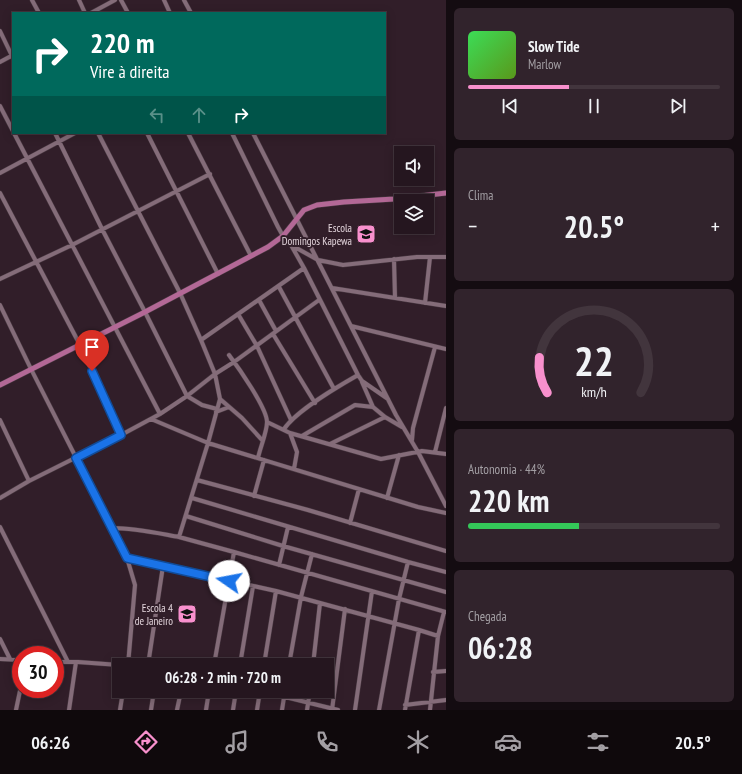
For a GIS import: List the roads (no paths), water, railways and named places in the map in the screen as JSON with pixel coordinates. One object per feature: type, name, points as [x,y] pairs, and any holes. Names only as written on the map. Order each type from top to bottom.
[{"type":"main road","points":[[0,385],[145,312],[251,256],[283,236],[304,210],[317,206],[344,202],[394,199],[446,193]]},
{"type":"street","points":[[32,0],[38,12]]},
{"type":"street","points":[[79,0],[85,12]]},
{"type":"street","points":[[93,12],[115,0]]},
{"type":"street","points":[[121,0],[127,12]]},
{"type":"street","points":[[164,0],[170,12]]},
{"type":"street","points":[[184,0],[190,12]]},
{"type":"street","points":[[0,30],[12,54]]},
{"type":"street","points":[[0,62],[12,56]]},
{"type":"street","points":[[0,106],[12,130]]},
{"type":"street","points":[[14,134],[160,414]]},
{"type":"street","points":[[55,134],[187,396],[202,405],[217,410],[229,407]]},
{"type":"street","points":[[0,174],[74,134]]},
{"type":"street","points":[[99,134],[180,293],[215,374],[220,400],[192,498],[179,537]]},
{"type":"street","points":[[148,134],[218,274]]},
{"type":"street","points":[[189,134],[251,256]]},
{"type":"street","points":[[232,134],[283,236],[291,245],[304,268],[319,300],[362,381],[373,407],[385,417],[403,427]]},
{"type":"street","points":[[254,134],[403,427],[412,440],[446,506]]},
{"type":"street","points":[[0,279],[72,245],[210,174]]},
{"type":"street","points":[[0,193],[80,345],[121,435]]},
{"type":"street","points":[[291,245],[318,260],[343,264],[394,259],[446,257]]},
{"type":"street","points":[[425,303],[430,257]]},
{"type":"street","points":[[394,259],[395,298]]},
{"type":"street","points":[[201,340],[304,268]]},
{"type":"street","points":[[279,286],[334,389]]},
{"type":"street","points":[[332,288],[446,306]]},
{"type":"street","points":[[259,300],[275,332],[315,403]]},
{"type":"street","points":[[0,498],[29,481],[160,414],[257,346],[319,300]]},
{"type":"street","points":[[0,305],[127,558],[136,584],[129,658]]},
{"type":"street","points":[[238,314],[257,346],[291,420]]},
{"type":"street","points":[[351,326],[446,349]]},
{"type":"street","points":[[412,440],[413,428],[435,346]]},
{"type":"street","points":[[229,355],[255,394],[267,422],[258,458]]},
{"type":"street","points":[[284,429],[291,420],[334,389],[358,375]]},
{"type":"street","points":[[362,381],[390,401]]},
{"type":"street","points":[[220,400],[242,418],[262,440]]},
{"type":"street","points":[[302,436],[355,405],[373,407]]},
{"type":"street","points":[[435,452],[446,408]]},
{"type":"street","points":[[330,444],[385,417]]},
{"type":"street","points":[[151,419],[208,443],[387,498],[446,514]]},
{"type":"street","points":[[0,420],[29,481]]},
{"type":"street","points":[[267,422],[290,433],[381,459],[418,452],[435,452],[446,454]]},
{"type":"street","points":[[290,433],[297,452],[294,469]]},
{"type":"street","points":[[387,498],[399,455]]},
{"type":"street","points":[[254,496],[264,460]]},
{"type":"street","points":[[197,480],[446,552]]},
{"type":"street","points":[[350,523],[359,489]]},
{"type":"street","points":[[192,498],[446,572]]},
{"type":"street","points":[[186,516],[283,546],[446,592]]},
{"type":"street","points":[[0,527],[68,662]]},
{"type":"street","points":[[279,565],[288,527]]},
{"type":"street","points":[[112,528],[145,530],[179,537],[445,612],[438,636],[430,710]]},
{"type":"street","points":[[215,658],[234,552]]},
{"type":"street","points":[[290,658],[301,597],[312,554]]},
{"type":"street","points":[[127,558],[301,597],[438,636]]},
{"type":"street","points":[[379,710],[399,599],[408,562]]},
{"type":"street","points":[[149,658],[163,566]]},
{"type":"street","points":[[241,658],[253,586]]},
{"type":"street","points":[[265,658],[276,591]]},
{"type":"street","points":[[355,710],[372,591]]},
{"type":"street","points":[[314,658],[320,603]]},
{"type":"street","points":[[292,698],[334,709],[345,609]]},
{"type":"street","points":[[419,630],[405,708],[431,701],[446,700]]},
{"type":"street","points":[[0,639],[10,659],[0,659]]},
{"type":"street","points":[[64,662],[112,665]]},
{"type":"street","points":[[70,710],[76,662]]},
{"type":"street","points":[[433,672],[446,671]]},
{"type":"street","points":[[16,710],[18,698]]},
{"type":"street","points":[[120,710],[122,698]]},
{"type":"street","points":[[151,710],[153,698]]},
{"type":"street","points":[[177,710],[180,698]]},
{"type":"street","points":[[206,710],[208,698]]},
{"type":"street","points":[[233,710],[235,698]]},
{"type":"street","points":[[257,710],[260,698]]},
{"type":"street","points":[[282,710],[284,698]]},
{"type":"street","points":[[307,710],[309,698]]},
{"type":"place","name":"Escola Domingos Kapewa","points":[[366,234]]},
{"type":"place","name":"Escola 4 de Janeiro","points":[[187,614]]}]
